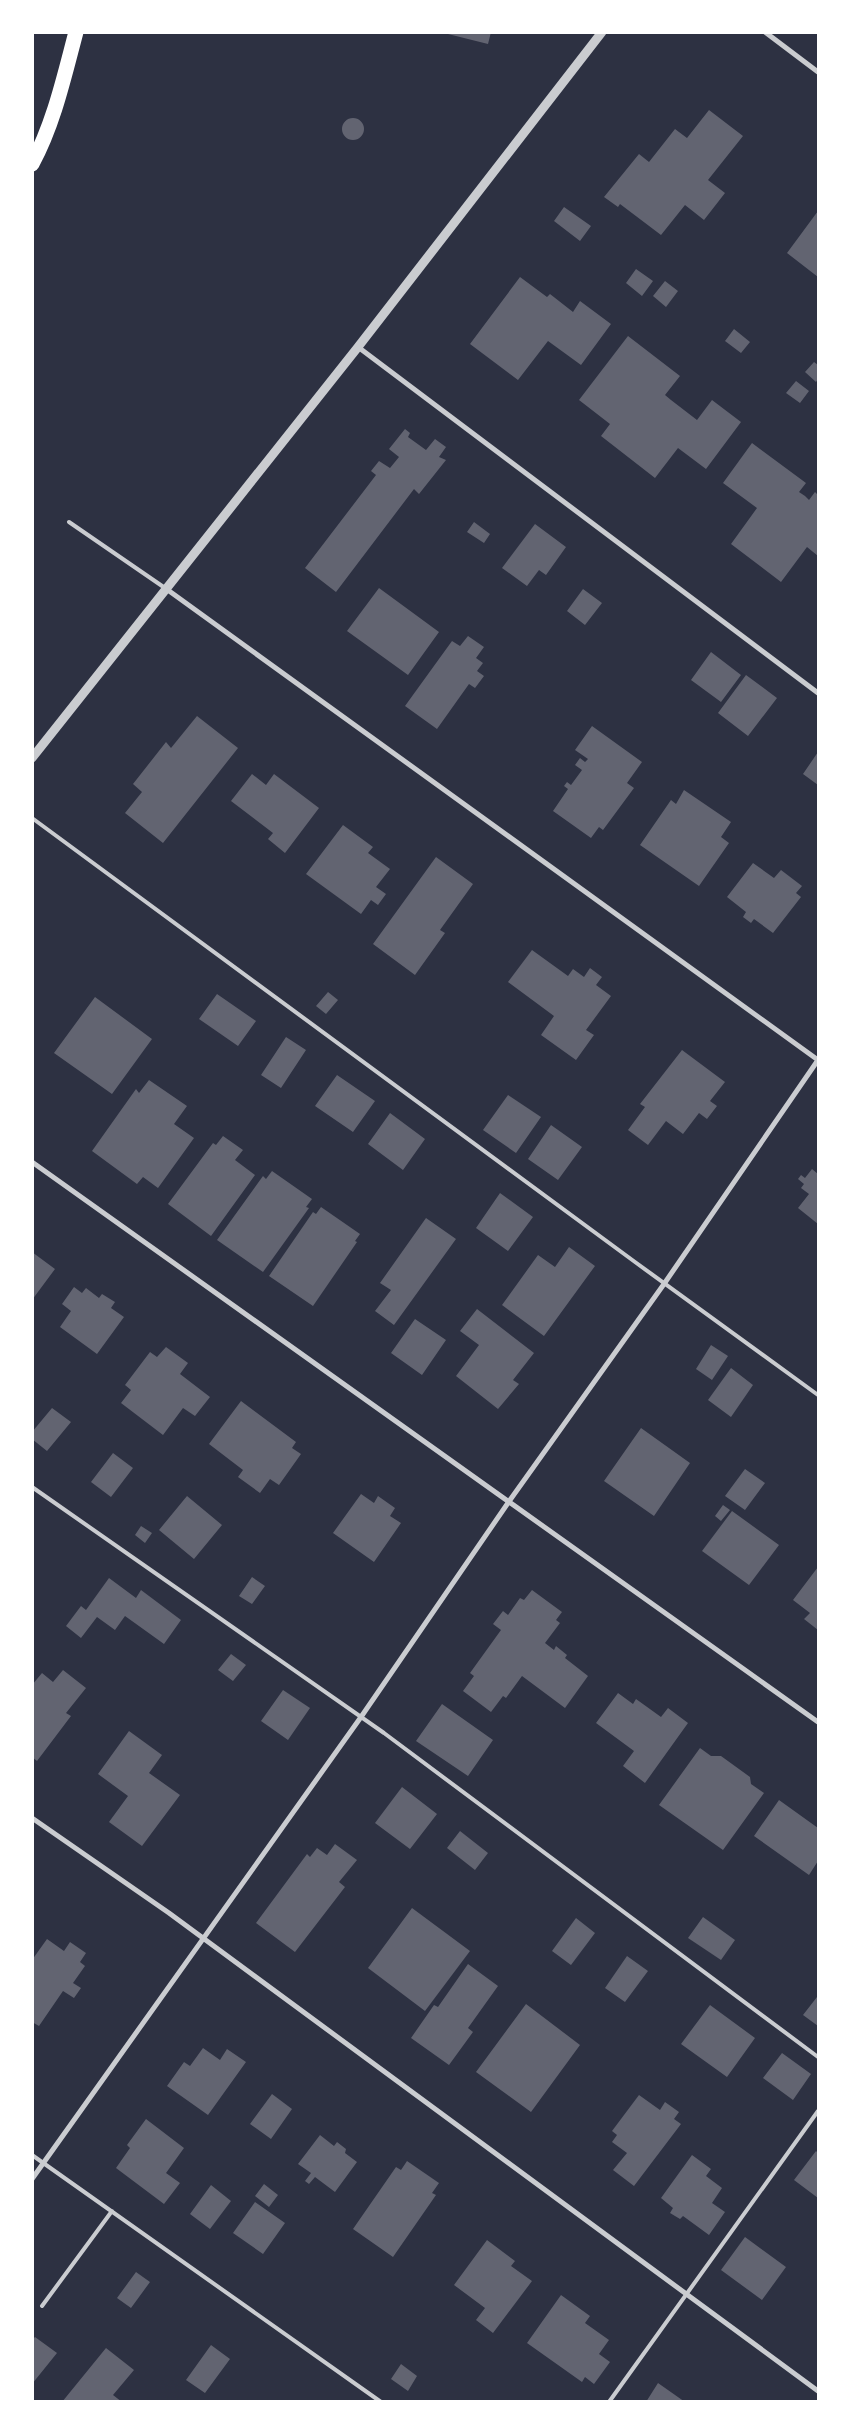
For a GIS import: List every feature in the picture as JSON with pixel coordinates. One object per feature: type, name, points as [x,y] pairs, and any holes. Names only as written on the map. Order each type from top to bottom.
[{"type":"highway","points":[[32,164],[44,143],[76,32]]},
{"type":"street","points":[[32,758],[358,347],[602,32]]},
{"type":"street","points":[[765,32],[818,72]]},
{"type":"street","points":[[358,347],[818,693]]},
{"type":"street","points":[[32,2179],[361,1717],[510,1500],[664,1284],[818,1060],[165,588]]},
{"type":"street","points":[[32,1162],[510,1500],[818,1722]]},
{"type":"street","points":[[32,1818],[204,1939],[818,2391]]},
{"type":"lane","points":[[69,522],[165,588]]},
{"type":"lane","points":[[32,818],[664,1284],[818,1395]]},
{"type":"lane","points":[[32,1487],[361,1717],[818,2057]]},
{"type":"lane","points":[[609,2402],[818,2111]]},
{"type":"lane","points":[[32,2154],[381,2402]]},
{"type":"lane","points":[[42,2306],[112,2211]]},
{"type":"building","points":[[440,32],[491,32],[488,44]]},
{"type":"building","points":[[709,110],[743,136],[708,180],[725,193],[704,220],[685,205],[661,235],[620,204],[618,207],[604,197],[639,154],[649,162],[675,129],[687,138]]},
{"type":"building","points":[[353,118],[363,125],[364,129],[357,139],[353,140],[343,133],[342,129],[349,119]]},
{"type":"building","points":[[564,207],[591,226],[580,241],[554,221]]},
{"type":"building","points":[[818,211],[818,277],[787,253]]},
{"type":"building","points":[[636,269],[653,281],[642,296],[626,283]]},
{"type":"building","points":[[520,277],[547,297],[550,294],[573,312],[580,301],[611,324],[581,365],[548,341],[518,380],[470,344]]},
{"type":"building","points":[[665,281],[678,291],[666,307],[653,296]]},
{"type":"building","points":[[734,329],[750,342],[741,353],[725,341]]},
{"type":"building","points":[[628,336],[680,376],[665,395],[697,420],[712,400],[741,422],[706,469],[678,448],[655,478],[601,436],[610,424],[579,400]]},
{"type":"building","points":[[814,362],[818,365],[818,379],[816,382],[805,372]]},
{"type":"building","points":[[796,381],[809,391],[800,403],[786,393]]},
{"type":"building","points":[[405,429],[410,433],[408,437],[426,450],[435,439],[446,447],[439,457],[446,460],[419,494],[414,489],[336,592],[305,568],[376,475],[371,471],[379,461],[390,468],[399,457],[389,449]]},
{"type":"building","points":[[752,443],[806,483],[799,492],[809,500],[815,492],[818,495],[818,556],[807,547],[781,582],[731,544],[757,508],[723,483]]},
{"type":"building","points":[[474,522],[490,534],[484,543],[467,532]]},
{"type":"building","points":[[535,524],[566,547],[546,575],[539,570],[527,586],[502,568]]},
{"type":"building","points":[[379,588],[439,632],[408,675],[347,631]]},
{"type":"building","points":[[583,589],[602,603],[585,625],[567,611]]},
{"type":"building","points":[[468,636],[484,647],[476,658],[483,663],[477,671],[484,676],[475,688],[469,684],[437,729],[405,706],[452,641],[460,646]]},
{"type":"building","points":[[711,652],[741,675],[721,702],[691,680]]},
{"type":"building","points":[[746,675],[777,698],[748,736],[718,713]]},
{"type":"building","points":[[197,716],[238,748],[163,843],[125,813],[142,792],[133,784],[166,742],[171,748]]},
{"type":"building","points":[[592,726],[642,762],[627,783],[634,788],[603,830],[599,827],[591,838],[553,811],[568,789],[564,786],[567,782],[571,785],[582,770],[575,765],[580,758],[585,762],[588,759],[575,750]]},
{"type":"building","points":[[818,752],[818,785],[803,774]]},
{"type":"building","points":[[252,774],[266,785],[274,774],[319,808],[285,853],[268,839],[273,833],[231,801]]},
{"type":"building","points":[[684,790],[731,822],[721,837],[729,843],[699,886],[640,845],[671,800],[676,804]]},
{"type":"building","points":[[343,825],[373,847],[368,853],[390,869],[376,887],[386,894],[378,905],[371,900],[361,914],[306,874]]},
{"type":"building","points":[[436,857],[473,884],[440,930],[445,933],[415,975],[373,944]]},
{"type":"building","points":[[753,863],[774,878],[781,870],[802,886],[796,893],[801,897],[773,933],[754,919],[751,923],[743,917],[746,912],[727,897]]},
{"type":"building","points":[[532,950],[568,976],[573,969],[584,977],[590,968],[602,977],[596,985],[611,996],[586,1030],[594,1035],[576,1060],[541,1035],[554,1016],[508,982]]},
{"type":"building","points":[[328,992],[338,1000],[326,1014],[316,1006]]},
{"type":"building","points":[[217,994],[256,1021],[238,1046],[199,1019]]},
{"type":"building","points":[[95,997],[152,1039],[112,1094],[54,1053]]},
{"type":"building","points":[[286,1037],[306,1050],[281,1088],[261,1075]]},
{"type":"building","points":[[682,1050],[725,1082],[710,1101],[717,1106],[707,1119],[699,1113],[683,1134],[666,1121],[648,1145],[628,1130],[645,1107],[640,1104]]},
{"type":"building","points":[[337,1075],[375,1101],[353,1132],[315,1106]]},
{"type":"building","points":[[149,1080],[187,1106],[174,1124],[194,1138],[158,1188],[143,1177],[137,1184],[92,1151],[136,1089],[139,1093]]},
{"type":"building","points":[[508,1095],[541,1117],[516,1153],[483,1130]]},
{"type":"building","points":[[390,1113],[425,1139],[403,1170],[368,1144]]},
{"type":"building","points":[[551,1125],[582,1147],[558,1180],[528,1159]]},
{"type":"building","points":[[223,1136],[243,1150],[235,1160],[255,1175],[211,1236],[168,1204],[213,1143],[216,1145]]},
{"type":"building","points":[[812,1169],[818,1174],[818,1224],[798,1208],[809,1194],[801,1188],[804,1184],[798,1179],[801,1175],[805,1178]]},
{"type":"building","points":[[272,1171],[312,1199],[306,1207],[309,1208],[263,1272],[217,1240],[263,1176],[266,1179]]},
{"type":"building","points":[[500,1193],[533,1217],[508,1251],[476,1228]]},
{"type":"building","points":[[321,1207],[360,1234],[355,1241],[357,1242],[313,1306],[269,1276],[313,1212],[316,1214]]},
{"type":"building","points":[[426,1218],[456,1239],[394,1325],[375,1311],[391,1290],[380,1283]]},
{"type":"building","points":[[569,1247],[595,1266],[544,1336],[502,1305],[538,1255],[555,1267]]},
{"type":"building","points":[[32,1252],[55,1269],[32,1300]]},
{"type":"building","points":[[74,1287],[82,1293],[86,1288],[99,1298],[102,1294],[115,1302],[111,1308],[124,1317],[97,1354],[60,1327],[71,1311],[62,1304]]},
{"type":"building","points":[[477,1309],[534,1353],[513,1380],[519,1384],[498,1409],[456,1376],[479,1345],[460,1331]]},
{"type":"building","points":[[415,1319],[446,1340],[422,1375],[391,1353]]},
{"type":"building","points":[[711,1345],[728,1356],[712,1380],[696,1369]]},
{"type":"building","points":[[166,1347],[188,1363],[180,1374],[210,1397],[195,1416],[183,1408],[163,1435],[121,1403],[131,1390],[125,1385],[150,1352],[157,1357]]},
{"type":"building","points":[[731,1368],[753,1385],[731,1417],[708,1400]]},
{"type":"building","points":[[241,1401],[296,1442],[292,1448],[301,1454],[279,1485],[270,1479],[260,1493],[238,1477],[243,1470],[209,1444]]},
{"type":"building","points":[[52,1408],[71,1422],[47,1451],[32,1439],[32,1432]]},
{"type":"building","points":[[641,1428],[690,1463],[654,1516],[604,1481]]},
{"type":"building","points":[[113,1453],[133,1468],[111,1497],[91,1482]]},
{"type":"building","points":[[745,1469],[765,1483],[745,1510],[725,1496]]},
{"type":"building","points":[[361,1494],[374,1503],[378,1496],[395,1508],[390,1516],[401,1523],[374,1562],[333,1533]]},
{"type":"building","points":[[187,1496],[222,1525],[194,1559],[159,1530]]},
{"type":"building","points":[[723,1505],[730,1510],[721,1521],[715,1516]]},
{"type":"building","points":[[732,1511],[779,1545],[749,1585],[702,1551]]},
{"type":"building","points":[[141,1526],[152,1533],[145,1543],[135,1535]]},
{"type":"building","points":[[818,1567],[818,1630],[804,1619],[810,1613],[793,1600]]},
{"type":"building","points":[[252,1577],[265,1586],[252,1604],[239,1596]]},
{"type":"building","points":[[109,1578],[136,1598],[141,1590],[181,1620],[164,1644],[125,1616],[115,1630],[97,1617],[81,1638],[66,1626],[81,1606],[86,1610]]},
{"type":"building","points":[[532,1590],[562,1612],[556,1620],[560,1623],[545,1643],[554,1650],[556,1646],[567,1655],[565,1658],[588,1676],[565,1708],[522,1676],[506,1698],[503,1696],[491,1712],[463,1691],[474,1676],[470,1673],[501,1630],[493,1624],[503,1611],[508,1615],[520,1598],[524,1600]]},
{"type":"building","points":[[231,1654],[246,1665],[233,1681],[218,1670]]},
{"type":"building","points":[[63,1670],[86,1688],[66,1713],[71,1716],[37,1761],[32,1757],[32,1685],[42,1673],[53,1682]]},
{"type":"building","points":[[283,1690],[310,1708],[288,1740],[261,1721]]},
{"type":"building","points":[[618,1693],[633,1704],[636,1699],[661,1717],[668,1708],[688,1723],[645,1783],[623,1766],[634,1751],[596,1723]]},
{"type":"building","points":[[442,1704],[493,1740],[468,1776],[416,1741]]},
{"type":"building","points":[[129,1731],[162,1755],[149,1773],[180,1795],[142,1846],[109,1822],[128,1796],[98,1774]]},
{"type":"building","points":[[700,1748],[711,1756],[721,1756],[750,1777],[751,1784],[764,1793],[723,1850],[659,1805]]},
{"type":"building","points":[[402,1787],[437,1814],[410,1849],[375,1823]]},
{"type":"building","points":[[779,1800],[818,1828],[818,1861],[809,1875],[754,1836]]},
{"type":"building","points":[[460,1831],[488,1853],[475,1870],[447,1848]]},
{"type":"building","points":[[335,1844],[357,1860],[339,1882],[345,1887],[295,1952],[256,1923],[307,1854],[310,1857],[317,1848],[327,1855]]},
{"type":"building","points":[[412,1908],[470,1951],[425,2011],[368,1968]]},
{"type":"building","points":[[703,1917],[735,1940],[721,1960],[688,1938]]},
{"type":"building","points":[[576,1918],[595,1933],[571,1965],[552,1951]]},
{"type":"building","points":[[47,1939],[64,1951],[70,1942],[86,1953],[80,1962],[85,1966],[73,1983],[81,1988],[74,1998],[63,1991],[39,2026],[32,2022],[32,1960]]},
{"type":"building","points":[[627,1956],[648,1971],[625,2002],[605,1988]]},
{"type":"building","points":[[468,1964],[498,1986],[468,2028],[473,2032],[449,2065],[411,2038],[434,2005],[438,2007]]},
{"type":"building","points":[[818,1998],[818,2026],[803,2015]]},
{"type":"building","points":[[526,2004],[580,2045],[531,2112],[476,2072]]},
{"type":"building","points":[[710,2005],[755,2038],[727,2077],[681,2044]]},
{"type":"building","points":[[203,2048],[220,2060],[227,2049],[246,2062],[208,2115],[167,2086],[184,2062],[190,2066]]},
{"type":"building","points":[[782,2053],[811,2074],[793,2100],[763,2078]]},
{"type":"building","points":[[272,2094],[292,2109],[271,2139],[250,2124]]},
{"type":"building","points":[[639,2095],[660,2110],[665,2102],[679,2112],[674,2119],[681,2124],[634,2186],[613,2170],[627,2153],[612,2142],[617,2135],[612,2131]]},
{"type":"building","points":[[146,2119],[184,2148],[166,2173],[180,2183],[164,2204],[116,2168],[130,2148],[127,2145]]},
{"type":"building","points":[[320,2135],[334,2146],[337,2142],[346,2149],[345,2153],[357,2162],[335,2192],[315,2177],[309,2184],[305,2181],[311,2173],[298,2164]]},
{"type":"building","points":[[816,2151],[818,2153],[818,2198],[794,2180]]},
{"type":"building","points":[[692,2155],[711,2169],[706,2176],[722,2188],[712,2203],[725,2212],[709,2235],[683,2216],[680,2219],[670,2213],[673,2208],[661,2198]]},
{"type":"building","points":[[407,2161],[439,2183],[432,2193],[436,2195],[393,2257],[353,2229],[396,2167],[401,2170]]},
{"type":"building","points":[[264,2184],[278,2195],[269,2207],[255,2196]]},
{"type":"building","points":[[211,2185],[231,2201],[210,2229],[190,2214]]},
{"type":"building","points":[[255,2202],[285,2223],[263,2254],[233,2233]]},
{"type":"building","points":[[745,2237],[786,2267],[762,2300],[721,2270]]},
{"type":"building","points":[[487,2240],[515,2261],[511,2266],[532,2281],[493,2333],[476,2320],[485,2308],[454,2285]]},
{"type":"building","points":[[136,2272],[150,2282],[131,2308],[117,2298]]},
{"type":"building","points":[[561,2295],[590,2316],[585,2323],[609,2340],[599,2354],[610,2362],[594,2384],[585,2377],[582,2382],[527,2343]]},
{"type":"building","points":[[35,2337],[57,2353],[32,2384],[32,2340]]},
{"type":"building","points":[[211,2345],[230,2359],[205,2393],[186,2380]]},
{"type":"building","points":[[106,2348],[134,2370],[113,2395],[122,2402],[62,2402]]},
{"type":"building","points":[[401,2364],[417,2376],[408,2391],[391,2379]]},
{"type":"building","points":[[658,2383],[685,2402],[646,2402]]}]
